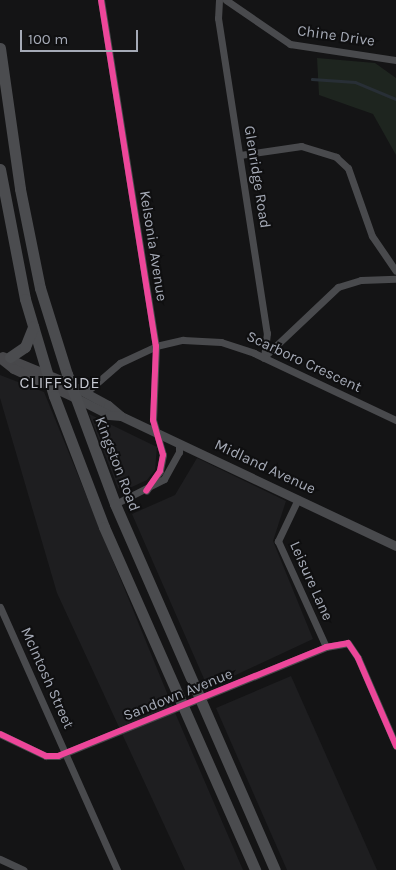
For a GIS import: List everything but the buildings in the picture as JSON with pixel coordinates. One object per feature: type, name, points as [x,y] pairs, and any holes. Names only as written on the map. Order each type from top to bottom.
[{"type":"main road","name":"Kingston Road","points":[[0,48],[20,189],[40,288],[71,385],[115,504],[275,870]]},
{"type":"main road","points":[[0,169],[9,225],[33,327],[48,379],[104,527],[255,870]]},
{"type":"main road","points":[[3,357],[25,347],[33,327]]},
{"type":"main road","name":"Midland Avenue","points":[[3,357],[48,379],[76,398]]},
{"type":"main road","name":"Midland Avenue","points":[[48,379],[71,385]]},
{"type":"street","name":"Kelsonia Avenue","points":[[101,0],[156,346],[153,420],[163,448],[162,463],[146,491]]},
{"type":"street","name":"Glenridge Road","points":[[219,0],[218,14],[267,333],[264,358]]},
{"type":"street","name":"Chine Drive","points":[[226,0],[290,44],[376,54],[396,60]]},
{"type":"street","points":[[240,155],[301,146],[336,157],[348,168],[370,230],[396,271]]},
{"type":"street","points":[[264,358],[338,287],[361,280],[396,279]]},
{"type":"street","name":"Scarboro Crescent","points":[[91,388],[120,363],[156,346],[183,340],[221,342],[264,358],[396,420]]},
{"type":"street","name":"Midland Avenue","points":[[71,385],[108,404],[121,416],[396,546]]},
{"type":"street","name":"Midland Avenue","points":[[76,398],[109,415],[121,416]]},
{"type":"street","points":[[115,504],[146,491],[164,479],[179,452],[179,443]]},
{"type":"street","name":"Leisure Lane","points":[[298,499],[278,541],[326,647]]},
{"type":"street","name":"McIntosh Street","points":[[0,608],[117,870]]},
{"type":"street","name":"Sandown Avenue","points":[[0,734],[46,756],[66,754],[326,647],[348,643],[358,658],[396,746]]},
{"type":"street","points":[[0,858],[24,870]]},
{"type":"shaded area","points":[[317,58],[375,63],[396,78],[396,155],[373,114],[319,95]]},
{"type":"shaded area","points":[[0,375],[44,392],[176,715],[243,870],[185,870],[57,593],[0,398]]},
{"type":"shaded area","points":[[89,414],[157,447],[155,470],[147,480],[123,491],[118,488]]},
{"type":"shaded area","points":[[197,458],[286,501],[273,541],[313,639],[208,688],[132,514],[175,495]]},
{"type":"shaded area","points":[[291,676],[377,870],[287,870],[216,708]]},
{"type":"waterway","points":[[312,79],[355,82],[396,99]]},
{"type":"cycle path","points":[[101,0],[156,346],[153,420],[163,455],[160,471],[146,491]]},
{"type":"cycle path","points":[[0,734],[46,756],[58,756],[326,647],[348,643],[358,658],[396,746]]},
{"type":"district","name":"CLIFFSIDE","points":[[60,383]]}]
